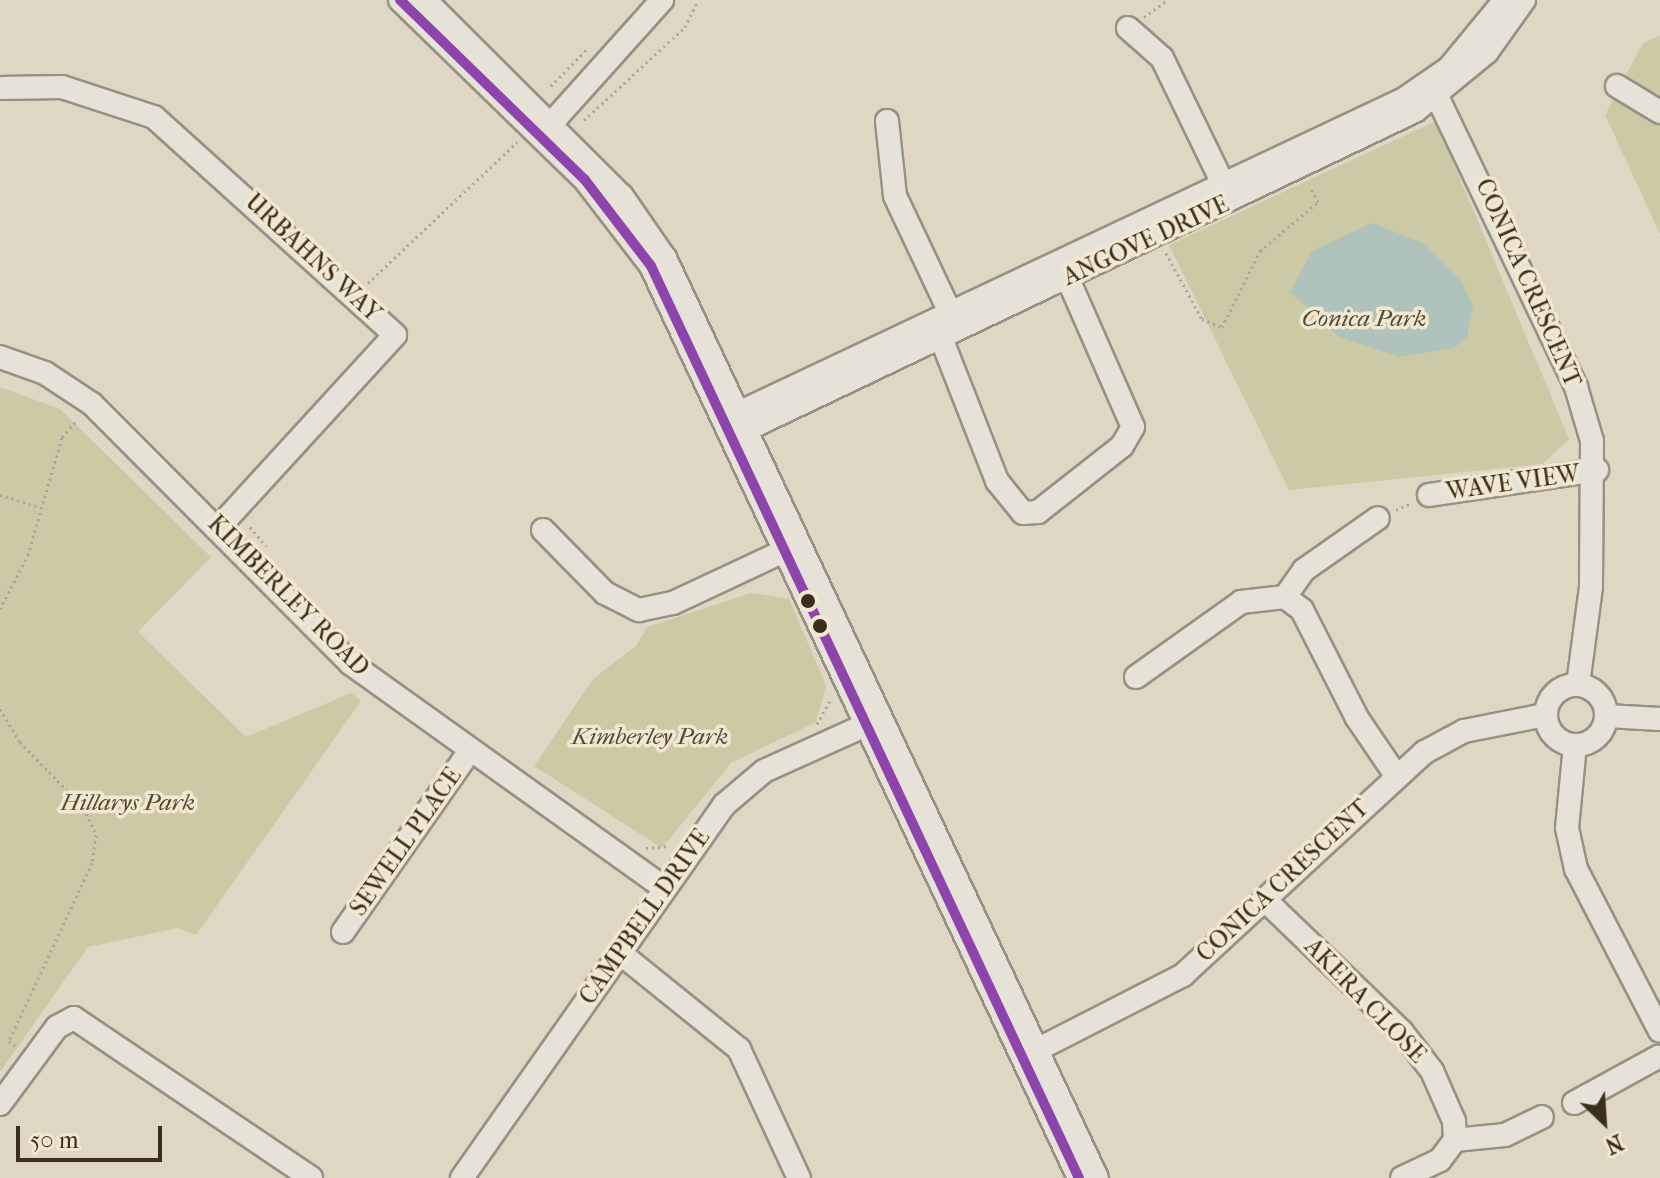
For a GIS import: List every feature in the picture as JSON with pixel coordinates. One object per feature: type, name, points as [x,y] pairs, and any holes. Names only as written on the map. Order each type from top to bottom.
[{"type":"street","points":[[400,0],[650,234],[1029,1054],[1079,1178]]},
{"type":"street","points":[[425,0],[540,130]]},
{"type":"street","points":[[540,130],[662,0]]},
{"type":"street","name":"ANGOVE DRIVE","points":[[1434,90],[1505,0]]},
{"type":"street","name":"ANGOVE DRIVE","points":[[737,424],[1227,192],[1434,90],[1494,44],[1524,0]]},
{"type":"street","points":[[1128,28],[1162,58],[1227,192]]},
{"type":"street","points":[[1617,86],[1660,112]]},
{"type":"street","name":"URBAHNS WAY","points":[[0,88],[62,87],[154,117],[395,335],[220,526]]},
{"type":"street","name":"CONICA CRESCENT","points":[[1434,90],[1576,387],[1597,470],[1578,684]]},
{"type":"street","points":[[887,121],[895,196],[946,324],[997,481],[1023,513],[1038,512],[1122,446],[1133,427],[1067,277]]},
{"type":"street","name":"ANGOVE DRIVE","points":[[946,324],[1067,277],[1227,192]]},
{"type":"street","name":"KIMBERLEY ROAD","points":[[0,357],[45,373],[92,404],[220,526],[350,663],[469,752],[662,886]]},
{"type":"street","name":"WAVE VIEW","points":[[1429,495],[1597,470]]},
{"type":"street","points":[[1285,597],[1304,570],[1378,518]]},
{"type":"street","points":[[543,530],[605,593],[639,610],[673,603],[793,547]]},
{"type":"street","points":[[1136,677],[1241,602],[1285,597],[1302,610],[1357,718],[1395,774]]},
{"type":"street","points":[[1578,684],[1597,693],[1607,716],[1598,736],[1575,745],[1552,734],[1545,715],[1553,695],[1578,684]]},
{"type":"street","name":"CONICA CRESCENT","points":[[1029,1054],[1168,986],[1265,900],[1395,774],[1464,731],[1545,715]]},
{"type":"street","points":[[1607,716],[1660,719]]},
{"type":"street","name":"CAMPBELL DRIVE","points":[[473,1174],[662,886],[749,781],[875,721]]},
{"type":"street","points":[[1575,745],[1567,828],[1576,869],[1660,1031]]},
{"type":"street","name":"SEWELL PLACE","points":[[343,932],[469,752]]},
{"type":"street","name":"AKERA CLOSE","points":[[1265,900],[1420,1053],[1454,1121],[1455,1140]]},
{"type":"street","points":[[620,953],[739,1049],[799,1178]]},
{"type":"street","points":[[0,1104],[57,1027],[74,1018],[87,1021],[311,1178]]},
{"type":"street","points":[[1574,1103],[1659,1051]]},
{"type":"street","points":[[1029,1054],[1097,1178]]},
{"type":"street","points":[[1402,1178],[1440,1160],[1455,1140],[1505,1135],[1542,1117]]},
{"type":"path","points":[[584,120],[685,27],[698,0]]},
{"type":"path","points":[[1128,28],[1167,0]]},
{"type":"path","points":[[353,297],[540,130]]},
{"type":"path","points":[[0,609],[28,555],[37,506],[62,437],[92,404]]},
{"type":"path","points":[[0,495],[37,506]]},
{"type":"path","points":[[1378,518],[1429,495]]},
{"type":"path","points":[[0,709],[20,742],[84,808],[96,835],[92,863],[9,1041],[30,1060]]},
{"type":"green space","points":[[1660,35],[1660,234],[1605,115],[1643,43]]},
{"type":"green space","name":"Conica Park","points":[[1436,121],[1569,439],[1543,464],[1289,490],[1169,245]]},
{"type":"green space","name":"Hillarys Park","points":[[0,387],[60,409],[211,557],[138,632],[246,737],[351,693],[361,701],[196,935],[178,928],[88,947],[0,1072]]},
{"type":"green space","name":"Kimberley Park","points":[[751,593],[789,599],[826,685],[816,722],[731,763],[662,848],[534,766],[593,679],[636,646],[647,627]]},
{"type":"shaded area","points":[[1372,223],[1423,243],[1461,280],[1473,306],[1467,337],[1454,348],[1401,357],[1339,337],[1290,292],[1312,251]]},
{"type":"transit line","points":[[400,0],[585,180],[651,266],[1079,1178]]}]
